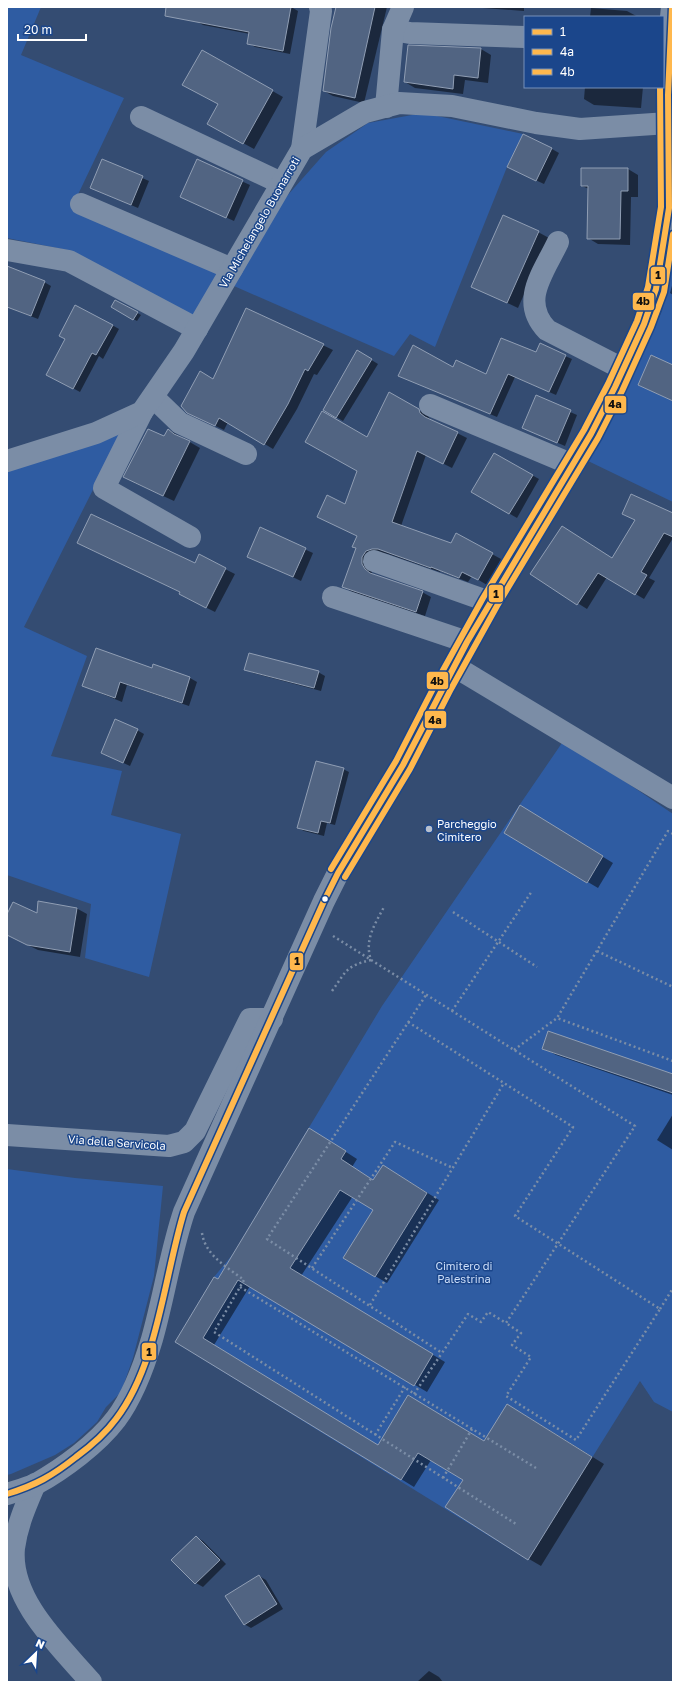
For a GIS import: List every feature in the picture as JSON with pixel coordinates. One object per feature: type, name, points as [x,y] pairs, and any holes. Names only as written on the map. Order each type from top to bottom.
[{"type":"street","points":[[302,149],[321,11],[320,7]]},
{"type":"street","points":[[386,107],[393,30],[403,7]]},
{"type":"street","points":[[7,1494],[35,1484],[85,1451],[115,1420],[127,1402],[137,1382],[152,1340],[171,1255],[184,1212],[338,872],[403,765],[454,666],[490,602],[600,419],[623,370],[653,300],[668,217],[671,186],[668,123],[669,40],[672,7]]},
{"type":"street","points":[[393,30],[410,33],[524,37]]},
{"type":"street","name":"Via Michelangelo Buonarroti","points":[[190,537],[104,488],[148,404],[197,329],[302,149],[365,112],[399,103],[452,106],[536,123],[580,129],[668,123]]},
{"type":"street","points":[[141,117],[281,183]]},
{"type":"street","points":[[81,204],[232,270]]},
{"type":"street","points":[[558,242],[534,296],[533,305],[535,314],[547,330],[623,370]]},
{"type":"street","points":[[7,250],[69,261],[197,329]]},
{"type":"street","points":[[7,461],[96,433],[148,404],[180,423],[246,454]]},
{"type":"street","points":[[430,405],[573,466]]},
{"type":"street","points":[[374,562],[490,602]]},
{"type":"street","points":[[333,597],[467,642]]},
{"type":"street","points":[[454,666],[673,798]]},
{"type":"street","name":"Via della Servicola","points":[[7,1135],[169,1146],[184,1142],[195,1130],[250,1019],[272,1019]]},
{"type":"street","points":[[35,1484],[21,1517],[17,1533],[14,1550],[15,1566],[25,1596],[35,1616],[46,1631],[91,1682]]},
{"type":"path","points":[[514,1050],[557,1018],[668,831],[673,834]]},
{"type":"path","points":[[452,1011],[532,891]]},
{"type":"path","points":[[371,960],[368,952],[368,941],[372,929],[384,907]]},
{"type":"path","points":[[453,912],[537,967]]},
{"type":"path","points":[[314,924],[635,1126],[506,1323]]},
{"type":"path","points":[[597,951],[673,987]]},
{"type":"path","points":[[332,991],[349,968],[354,964],[371,960]]},
{"type":"path","points":[[426,995],[267,1239],[442,1353]]},
{"type":"path","points":[[557,1018],[673,1062]]},
{"type":"path","points":[[408,1022],[573,1127],[515,1216],[660,1309]]},
{"type":"path","points":[[370,1305],[504,1083]]},
{"type":"path","points":[[312,1268],[395,1142],[453,1168]]},
{"type":"path","points":[[201,1226],[203,1238],[208,1251],[244,1280],[214,1332],[516,1524]]},
{"type":"path","points":[[240,1287],[536,1468]]},
{"type":"path","points":[[414,1394],[468,1314],[481,1322],[488,1312],[521,1333],[512,1345],[531,1357],[506,1396],[576,1440],[673,1288]]},
{"type":"path","points":[[375,1434],[405,1387]]},
{"type":"path","points":[[443,1478],[472,1429]]},
{"type":"green space","points":[[7,7],[41,7],[21,55],[124,98],[73,205],[220,271],[196,319],[72,251],[7,238]]},
{"type":"green space","points":[[423,113],[523,134],[507,167],[435,347],[410,334],[394,356],[234,286],[279,205],[326,152],[368,123]]},
{"type":"green space","points":[[673,245],[673,502],[586,460],[617,408],[662,311]]},
{"type":"green space","points":[[123,430],[24,627],[87,656],[51,756],[122,771],[111,815],[181,834],[149,977],[85,958],[91,904],[7,875],[7,468]]},
{"type":"green space","name":"Cimitero di Palestrina","points":[[564,740],[673,814],[673,1412],[654,1402],[640,1381],[528,1560],[175,1342],[214,1277],[233,1254],[382,1006]]},
{"type":"green space","points":[[7,1169],[75,1178],[163,1186],[154,1276],[133,1358],[121,1392],[106,1407],[97,1422],[74,1443],[55,1455],[7,1475]]},
{"type":"building","points":[[166,7],[291,7],[283,51],[247,44],[249,32],[165,16]]},
{"type":"building","points":[[336,7],[375,7],[355,98],[323,91],[331,28]]},
{"type":"building","points":[[408,45],[481,48],[478,78],[454,75],[453,89],[404,82]]},
{"type":"building","points":[[202,50],[273,90],[243,144],[207,124],[218,104],[182,85]]},
{"type":"building","points":[[523,134],[552,148],[536,181],[507,167]]},
{"type":"building","points":[[102,159],[143,176],[131,205],[90,188]]},
{"type":"building","points":[[197,159],[243,180],[226,218],[180,197]]},
{"type":"building","points":[[581,168],[628,168],[628,191],[621,191],[620,239],[587,239],[588,186],[581,186]]},
{"type":"building","points":[[503,215],[539,231],[507,303],[471,287]]},
{"type":"building","points":[[7,266],[45,281],[31,316],[7,307]]},
{"type":"building","points":[[115,300],[138,312],[133,320],[111,307]]},
{"type":"building","points":[[75,305],[113,325],[96,355],[92,353],[73,389],[46,375],[65,339],[59,336]]},
{"type":"building","points":[[246,308],[324,344],[308,371],[305,369],[288,404],[264,445],[219,418],[215,426],[187,413],[181,406],[200,371],[213,379]]},
{"type":"building","points":[[501,338],[536,352],[540,343],[566,355],[549,392],[508,374],[490,414],[398,376],[413,345],[453,367],[456,360],[486,374]]},
{"type":"building","points":[[357,350],[372,359],[336,418],[323,410]]},
{"type":"building","points":[[651,355],[673,365],[673,401],[638,385]]},
{"type":"building","points":[[389,392],[419,409],[420,413],[425,417],[458,432],[443,464],[417,451],[392,522],[451,543],[456,533],[493,553],[478,580],[462,572],[459,578],[378,549],[366,551],[362,557],[362,564],[370,573],[423,591],[416,612],[342,587],[356,548],[352,547],[357,536],[317,517],[327,495],[345,504],[357,471],[305,442],[322,411],[367,437]]},
{"type":"building","points":[[536,395],[571,410],[557,443],[522,428]]},
{"type":"building","points":[[148,429],[164,436],[168,429],[174,434],[190,441],[163,496],[123,477]]},
{"type":"building","points":[[494,453],[533,475],[509,514],[471,492]]},
{"type":"building","points":[[631,494],[673,513],[673,537],[664,533],[641,572],[647,575],[635,595],[598,573],[577,605],[530,574],[562,526],[612,558],[635,520],[622,514]]},
{"type":"building","points":[[91,514],[195,563],[199,554],[226,568],[206,608],[179,594],[180,592],[77,543]]},
{"type":"building","points":[[260,527],[306,548],[293,577],[247,557]]},
{"type":"building","points":[[96,648],[152,668],[153,664],[190,677],[182,703],[120,682],[115,698],[82,686]]},
{"type":"building","points":[[249,653],[319,671],[314,688],[244,670]]},
{"type":"building","points":[[115,719],[138,729],[123,763],[101,753]]},
{"type":"building","points":[[316,761],[344,768],[330,823],[321,821],[318,833],[297,828]]},
{"type":"building","points":[[520,805],[603,856],[587,883],[504,833]]},
{"type":"building","points":[[38,901],[77,908],[70,952],[27,945],[7,935],[7,914],[13,902],[37,913]]},
{"type":"building","points":[[548,1031],[673,1074],[673,1093],[542,1049]]},
{"type":"building","points":[[309,1128],[346,1151],[341,1159],[373,1180],[383,1165],[427,1193],[375,1277],[343,1258],[373,1210],[340,1190],[290,1268],[433,1354],[414,1386],[238,1280],[203,1338],[378,1445],[408,1395],[484,1441],[507,1404],[592,1457],[528,1560],[445,1507],[463,1480],[418,1453],[401,1480],[175,1342],[214,1277],[218,1279]]},
{"type":"building","points":[[196,1536],[220,1560],[195,1584],[171,1560]]},
{"type":"building","points":[[259,1575],[277,1604],[244,1625],[225,1596]]},
{"type":"transit line","name":"1","points":[[7,1494],[27,1487],[43,1479],[59,1470],[87,1449],[112,1424],[130,1397],[142,1373],[151,1346],[184,1212],[324,901],[338,873],[403,765],[467,642],[591,434],[615,387],[644,324],[656,289],[669,208],[668,95],[672,7]]},
{"type":"transit line","name":"4b","points":[[331,869],[396,761],[437,681],[483,598],[584,430],[608,384],[637,321],[648,287],[661,207],[660,88]]},
{"type":"transit line","name":"4a","points":[[345,877],[410,769],[451,689],[497,606],[598,438],[622,391],[651,327],[664,292],[673,234]]},
{"type":"place","name":"Parcheggio Cimitero","points":[[429,829]]}]
